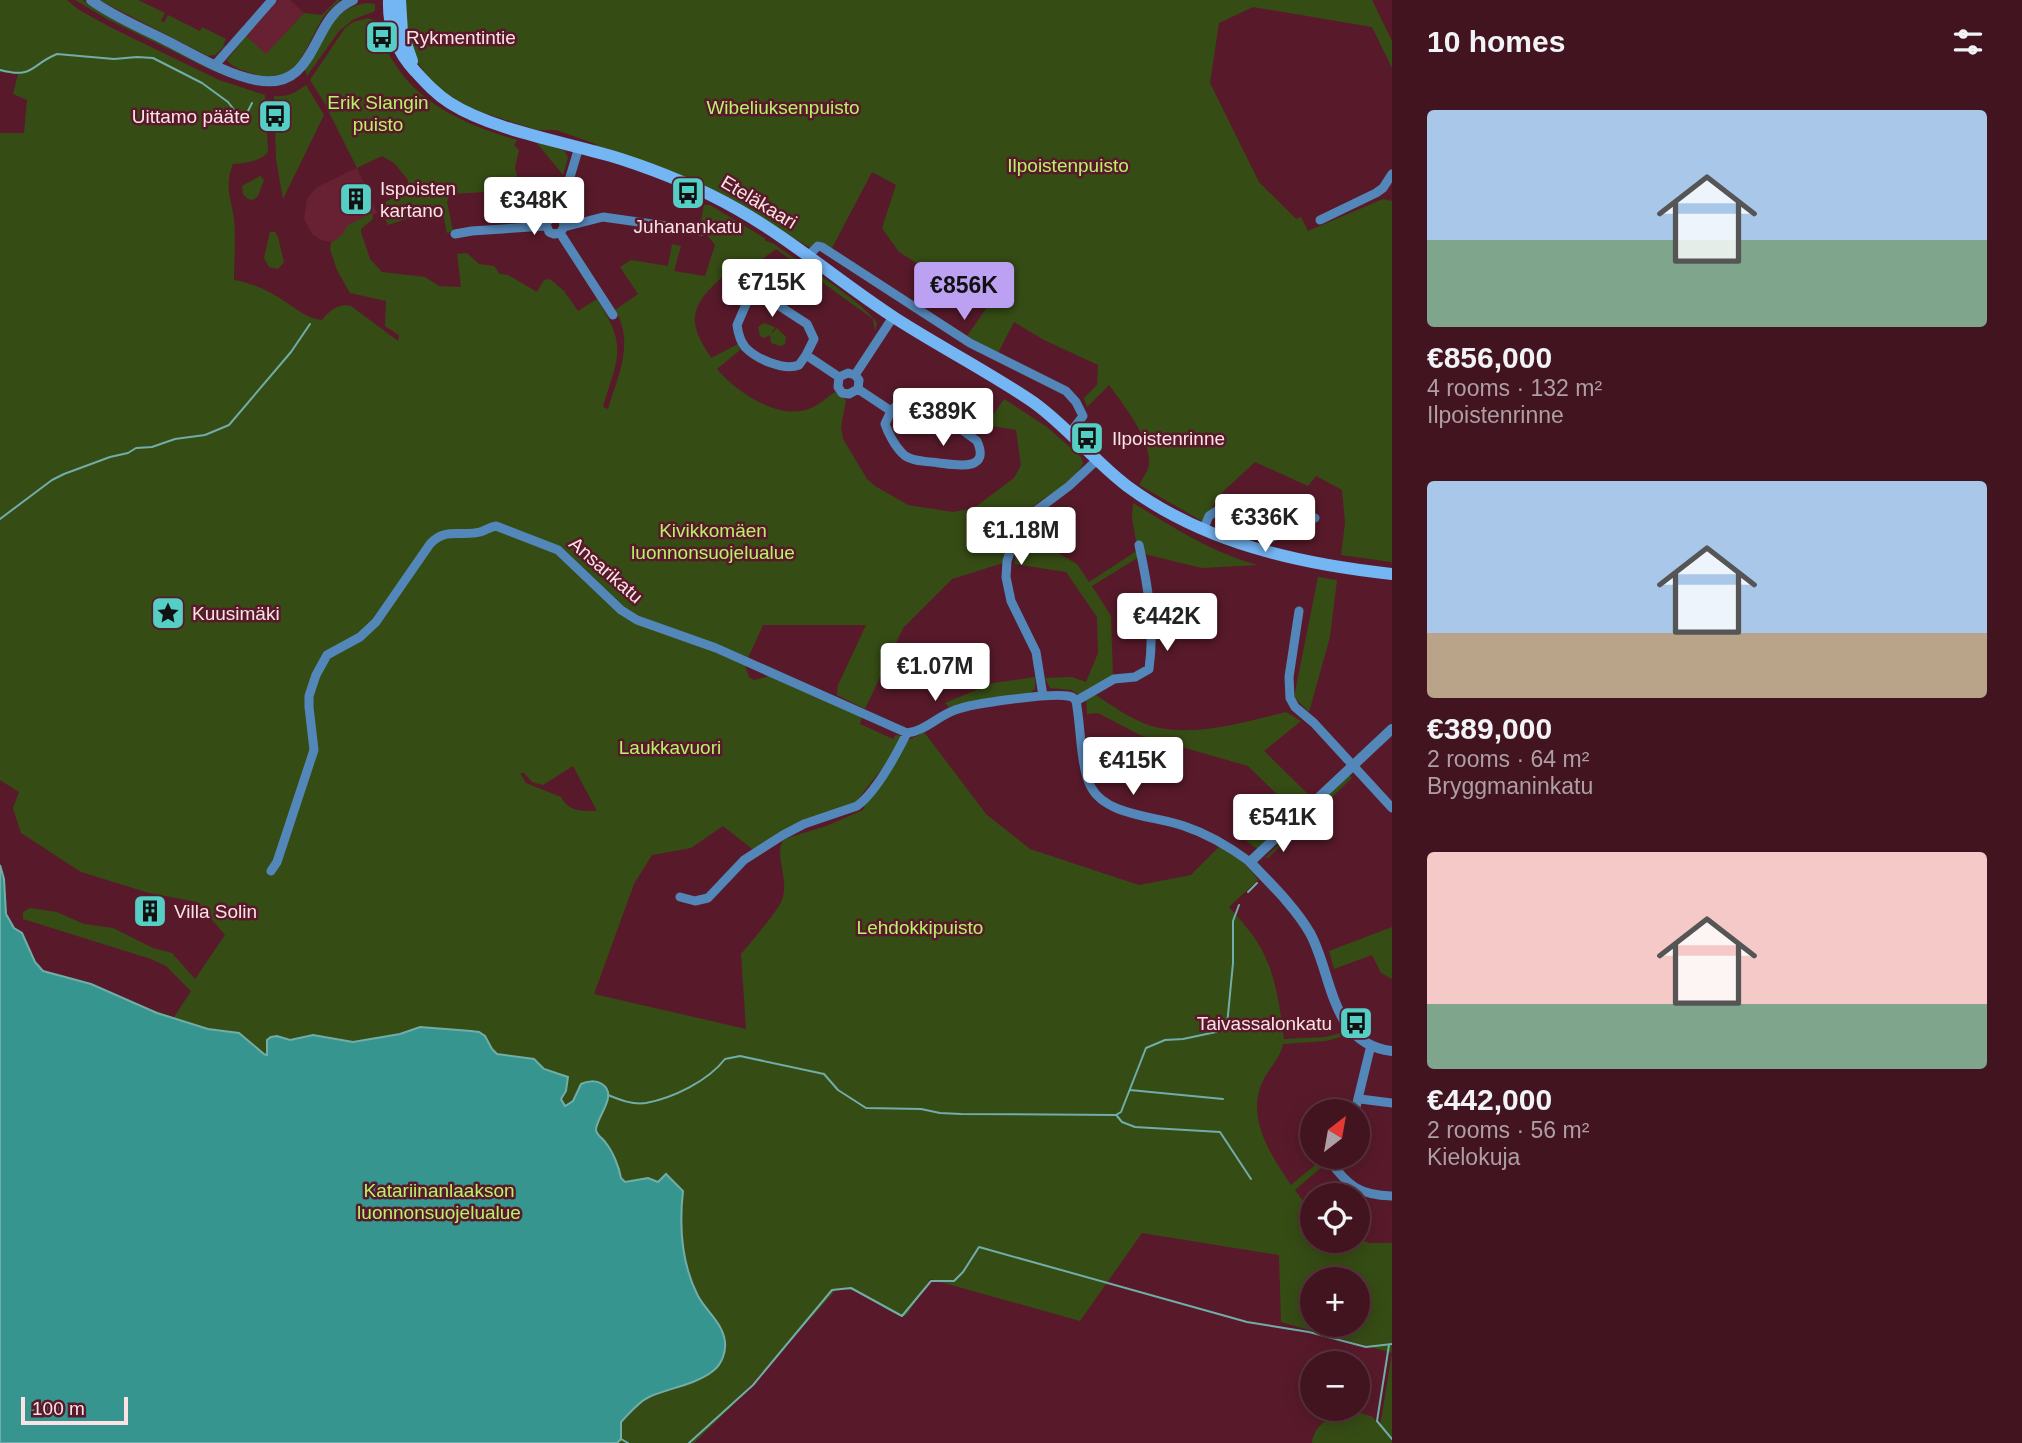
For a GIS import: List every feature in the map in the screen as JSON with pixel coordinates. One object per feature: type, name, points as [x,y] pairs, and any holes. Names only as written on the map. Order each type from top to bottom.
[{"type":"main road","name":"Eteläkaari","points":[[389,0],[390,22],[405,61],[438,94],[467,113],[634,164],[698,189],[746,214],[893,317],[1033,402],[1118,479],[1149,501],[1239,543],[1284,557],[1332,567],[1392,574]]},
{"type":"main road","name":"Eteläkaari","points":[[400,0],[402,32],[415,71]]},
{"type":"street","points":[[91,0],[215,65],[254,80],[274,81],[287,78],[302,66],[331,16],[353,0]]},
{"type":"street","points":[[215,65],[272,0]]},
{"type":"street","points":[[558,217],[579,147]]},
{"type":"street","points":[[1320,219],[1376,193],[1383,188],[1392,174]]},
{"type":"street","points":[[546,226],[551,217],[563,220],[562,230],[612,314]]},
{"type":"street","points":[[546,226],[551,233],[603,217],[702,232]]},
{"type":"street","points":[[455,234],[472,230],[546,226]]},
{"type":"street","points":[[808,257],[818,246],[822,247],[970,343],[1066,391],[1083,416],[1070,433]]},
{"type":"street","points":[[759,294],[764,296],[807,324],[814,339],[806,355],[799,365],[785,368],[746,348],[741,341],[737,325],[750,299],[759,294]]},
{"type":"street","points":[[855,374],[893,317]]},
{"type":"street","points":[[806,355],[839,377]]},
{"type":"street","points":[[855,374],[845,373],[839,377],[837,384],[842,393],[849,394],[858,389]]},
{"type":"street","points":[[855,374],[859,380],[858,389]]},
{"type":"street","points":[[858,389],[891,411]]},
{"type":"street","points":[[923,401],[977,441],[980,451],[978,459],[970,466],[963,466],[906,456],[886,428],[886,419],[891,411],[900,402],[923,401]]},
{"type":"street","points":[[1043,696],[1036,652],[1011,601],[1006,577],[1009,554],[1019,528],[1029,516],[1069,486],[1097,460]]},
{"type":"street","points":[[1204,528],[1212,513],[1218,510],[1236,526],[1269,539],[1297,516],[1315,518]]},
{"type":"street","name":"Ansarikatu","points":[[271,871],[277,862],[312,761],[314,741],[309,696],[316,675],[327,655],[360,637],[376,622],[430,544],[446,533],[478,533],[496,526],[544,543],[558,550],[629,615],[716,648],[907,733]]},
{"type":"street","points":[[1076,701],[1114,679],[1135,677],[1149,668],[1153,645],[1149,591],[1139,545]]},
{"type":"street","points":[[1299,611],[1289,677],[1290,698],[1295,707],[1314,723],[1392,808]]},
{"type":"street","points":[[680,897],[695,901],[708,898],[744,860],[783,835],[804,824],[848,810],[863,802],[907,733],[957,709],[1067,695],[1076,701],[1087,774],[1092,789],[1099,798],[1114,807],[1193,829],[1226,845],[1250,862],[1301,920],[1314,941],[1326,982],[1339,1012],[1350,1028],[1371,1045],[1392,1051]]},
{"type":"street","points":[[1250,862],[1392,729]]},
{"type":"street","points":[[1360,1099],[1371,1045]]},
{"type":"street","points":[[1370,1100],[1392,1103]]},
{"type":"street","points":[[1336,1169],[1342,1178],[1363,1192],[1392,1196]]},
{"type":"shaded area","points":[[279,0],[290,0],[304,13],[266,55],[246,36]]},
{"type":"shaded area","points":[[357,168],[377,213],[352,226],[337,243],[321,240],[312,234],[304,219],[307,199],[317,187]]},
{"type":"green space","points":[[0,0],[67,0],[110,27],[219,80],[265,95],[268,152],[256,160],[233,164],[229,179],[235,227],[234,280],[268,292],[312,318],[322,320],[335,309],[351,306],[398,341],[399,335],[385,326],[386,301],[350,293],[337,270],[330,249],[331,243],[342,235],[348,225],[372,213],[373,219],[361,232],[370,259],[382,272],[425,277],[439,286],[461,287],[457,254],[467,253],[479,264],[494,266],[500,274],[508,275],[537,292],[544,280],[550,279],[564,291],[578,311],[597,299],[607,315],[616,341],[616,363],[603,407],[608,409],[620,371],[624,347],[621,322],[615,310],[638,294],[620,267],[631,260],[668,266],[672,244],[681,246],[674,271],[705,276],[715,245],[700,226],[704,205],[710,205],[829,282],[869,313],[877,323],[875,331],[873,319],[776,249],[743,273],[737,274],[731,270],[725,275],[705,295],[696,311],[695,319],[698,336],[711,358],[738,344],[740,350],[717,369],[735,387],[760,402],[786,411],[799,411],[814,407],[835,392],[846,400],[841,427],[843,439],[867,479],[875,486],[908,505],[953,512],[974,508],[1014,478],[1021,465],[1016,430],[993,426],[989,421],[1004,399],[1047,427],[1081,457],[1083,463],[1074,476],[1022,518],[1010,539],[1003,563],[952,579],[903,628],[865,709],[837,695],[838,685],[866,625],[763,625],[747,660],[630,613],[564,558],[618,611],[714,649],[745,665],[749,677],[754,680],[770,676],[862,717],[860,724],[893,739],[896,735],[903,736],[891,757],[855,803],[756,852],[723,826],[691,848],[652,855],[634,884],[594,994],[746,1029],[741,954],[782,900],[784,884],[780,852],[784,839],[826,826],[863,810],[868,798],[907,741],[924,732],[986,814],[1030,849],[1139,885],[1191,875],[1219,847],[1241,861],[1258,880],[1229,907],[1256,940],[1270,967],[1284,1039],[1325,1037],[1345,1032],[1347,1035],[1326,1041],[1283,1044],[1262,1083],[1257,1110],[1263,1137],[1291,1185],[1310,1169],[1319,1169],[1295,1190],[1300,1197],[1300,1253],[1370,1253],[1370,1243],[1392,1243],[1392,1353],[1335,1337],[1370,1337],[1370,1267],[1300,1267],[1300,1327],[1281,1322],[1279,1255],[1142,1233],[1080,1321],[930,1279],[906,1316],[889,1311],[858,1292],[836,1290],[732,1406],[694,1443],[200,1443],[43,995],[14,928],[22,933],[35,962],[43,971],[91,984],[126,1001],[174,1017],[191,991],[166,966],[23,919],[23,912],[30,908],[57,912],[84,924],[113,928],[153,948],[172,953],[195,979],[225,935],[197,902],[149,893],[81,872],[21,833],[13,808],[19,792],[0,780],[0,133],[24,133],[27,100],[13,94],[18,74],[0,72]],"holes":[[[573,766],[597,811],[572,808],[561,797],[526,783],[520,773],[524,773],[532,782],[543,785]]]},
{"type":"green space","points":[[75,0],[83,0],[219,74],[107,19]]},
{"type":"green space","points":[[99,0],[138,0],[165,13],[161,21],[164,22],[168,15],[200,31],[202,27],[226,39],[223,46],[226,45],[215,55],[208,56]]},
{"type":"green space","points":[[340,0],[324,16],[305,52],[290,70],[280,75],[267,76],[241,70],[227,60],[246,36],[266,54],[304,13],[322,15]]},
{"type":"green space","name":"Ilpoistenpuisto","points":[[402,0],[1372,0],[1392,41],[1392,68],[1372,27],[1253,7],[1219,23],[1210,83],[1259,182],[1296,219],[1301,217],[1308,231],[1383,199],[1392,201],[1392,565],[1391,562],[1341,555],[1345,523],[1342,490],[1316,476],[1308,486],[1255,462],[1216,498],[1212,509],[1202,521],[1139,485],[1149,465],[1149,455],[1129,412],[1109,385],[1087,407],[1084,398],[1097,385],[1098,365],[1044,340],[1014,322],[998,353],[967,336],[987,307],[899,252],[882,228],[896,185],[872,172],[831,250],[811,248],[785,233],[595,147],[596,144],[556,130],[537,130],[481,112],[453,99],[432,82],[412,55]]},
{"type":"green space","points":[[375,4],[375,11],[354,19],[339,31],[307,76],[305,70],[336,18],[355,6]]},
{"type":"green space","name":"Erik Slangin puisto","points":[[368,18],[376,21],[385,46],[397,67],[429,100],[470,123],[517,140],[514,145],[519,150],[515,167],[520,189],[505,189],[492,180],[485,192],[450,194],[447,202],[453,231],[447,233],[443,214],[435,208],[423,208],[406,219],[388,225],[382,211],[388,208],[385,202],[408,191],[408,180],[394,163],[382,156],[357,168],[310,80],[345,28],[353,22]]},
{"type":"green space","points":[[306,85],[324,115],[283,199],[276,159],[274,96],[291,94]]},
{"type":"green space","points":[[536,142],[565,151],[568,158],[563,175]]},
{"type":"green space","points":[[260,176],[264,180],[258,196],[253,200],[248,199],[243,194],[242,186]]},
{"type":"green space","points":[[270,232],[275,232],[278,237],[284,262],[278,269],[269,267],[264,258]]},
{"type":"green space","points":[[764,323],[775,327],[771,334],[777,328],[786,337],[785,344],[780,346],[771,343],[770,335],[764,338],[760,336],[758,327]]},
{"type":"green space","points":[[1133,503],[1209,546],[1258,565],[1202,568],[1144,554],[1141,541],[1136,541],[1132,518]]},
{"type":"green space","points":[[1024,533],[1077,564],[1089,582],[1138,550],[1139,557],[1092,586],[1111,616],[1113,677],[1080,695],[1071,690],[1050,688],[1045,678],[1072,677],[1086,682],[1098,653],[1097,617],[1066,572],[1014,564]]},
{"type":"green space","points":[[1318,577],[1337,580],[1330,637],[1309,712],[1294,697]]},
{"type":"green space","points":[[1035,677],[1035,689],[1028,694],[949,707],[945,703],[993,683]]},
{"type":"green space","points":[[1093,693],[1136,720],[1167,729],[1219,727],[1286,712],[1301,721],[1264,751],[1310,796],[1294,811],[1248,766],[1140,735],[1098,713],[1087,714],[1086,698]]},
{"type":"green space","points":[[1349,775],[1352,778],[1265,858]]},
{"type":"green space","points":[[1272,816],[1279,817],[1285,825],[1259,850],[1246,841]]},
{"type":"green space","points":[[1392,927],[1392,979],[1381,973],[1372,955],[1334,969],[1329,951]]},
{"type":"green space","points":[[1392,1353],[1392,1443],[1312,1443],[1316,1430],[1326,1421],[1370,1421],[1370,1416],[1380,1426]]},
{"type":"water","points":[[0,865],[4,879],[6,914],[14,928],[22,933],[35,962],[43,971],[91,984],[157,1013],[208,1029],[239,1033],[264,1054],[267,1055],[267,1040],[277,1036],[290,1040],[313,1035],[353,1042],[400,1034],[420,1027],[471,1031],[485,1036],[497,1054],[534,1059],[544,1069],[568,1077],[566,1091],[561,1099],[565,1106],[573,1101],[581,1084],[592,1081],[602,1084],[607,1089],[608,1100],[596,1130],[611,1151],[621,1178],[625,1182],[648,1178],[658,1182],[666,1174],[683,1191],[681,1218],[685,1258],[698,1296],[724,1335],[725,1350],[719,1365],[698,1380],[641,1402],[621,1422],[621,1439],[617,1443],[0,1443]]},
{"type":"waterway","points":[[0,70],[26,72],[57,54],[114,59],[153,58],[202,83],[228,102],[235,111],[244,115],[252,103]]},
{"type":"waterway","points":[[0,519],[64,474],[136,448],[205,435],[229,425],[291,352],[310,324]]},
{"type":"waterway","points":[[1248,892],[1257,883]]},
{"type":"waterway","points":[[1224,1031],[1227,1025],[1233,963],[1233,921],[1239,905]]},
{"type":"waterway","points":[[608,1095],[636,1103],[656,1101],[700,1081],[725,1059],[740,1056],[824,1074],[838,1090],[866,1108],[921,1109],[961,1114],[1116,1115],[1121,1112],[1146,1048],[1165,1040],[1216,1032]]},
{"type":"waterway","points":[[1130,1090],[1223,1099]]},
{"type":"waterway","points":[[1117,1116],[1122,1122],[1135,1127],[1220,1132],[1251,1179]]},
{"type":"waterway","points":[[689,1443],[753,1385],[832,1290],[851,1288],[902,1316],[931,1281],[954,1281],[979,1247],[1247,1322],[1309,1332],[1366,1347],[1392,1344]]},
{"type":"waterway","points":[[1389,1345],[1377,1421],[1392,1439]]},
{"type":"waterway","points":[[621,1439],[628,1443]]},
{"type":"place","name":"Rykmentintie","points":[[382,37]]},
{"type":"place","name":"Uittamo pääte","points":[[275,116]]},
{"type":"place","name":"Juhanankatu","points":[[688,193]]},
{"type":"place","name":"Ispoisten kartano","points":[[356,199]]},
{"type":"place","name":"Ilpoistenrinne","points":[[1087,438]]},
{"type":"place","name":"Kuusimäki","points":[[168,613]]},
{"type":"place","name":"Villa Solin","points":[[150,911]]},
{"type":"place","name":"Taivassalonkatu","points":[[1356,1023]]},
{"type":"park label","name":"Wibeliuksenpuisto","points":[[783,107]]},
{"type":"park label","name":"Kivikkomäen luonnonsuojelualue","points":[[713,541]]},
{"type":"park label","name":"Laukkavuori","points":[[670,747]]},
{"type":"park label","name":"Lehdokkipuisto","points":[[920,927]]},
{"type":"park label","name":"Katariinanlaakson luonnonsuojelualue","points":[[439,1201]]}]
